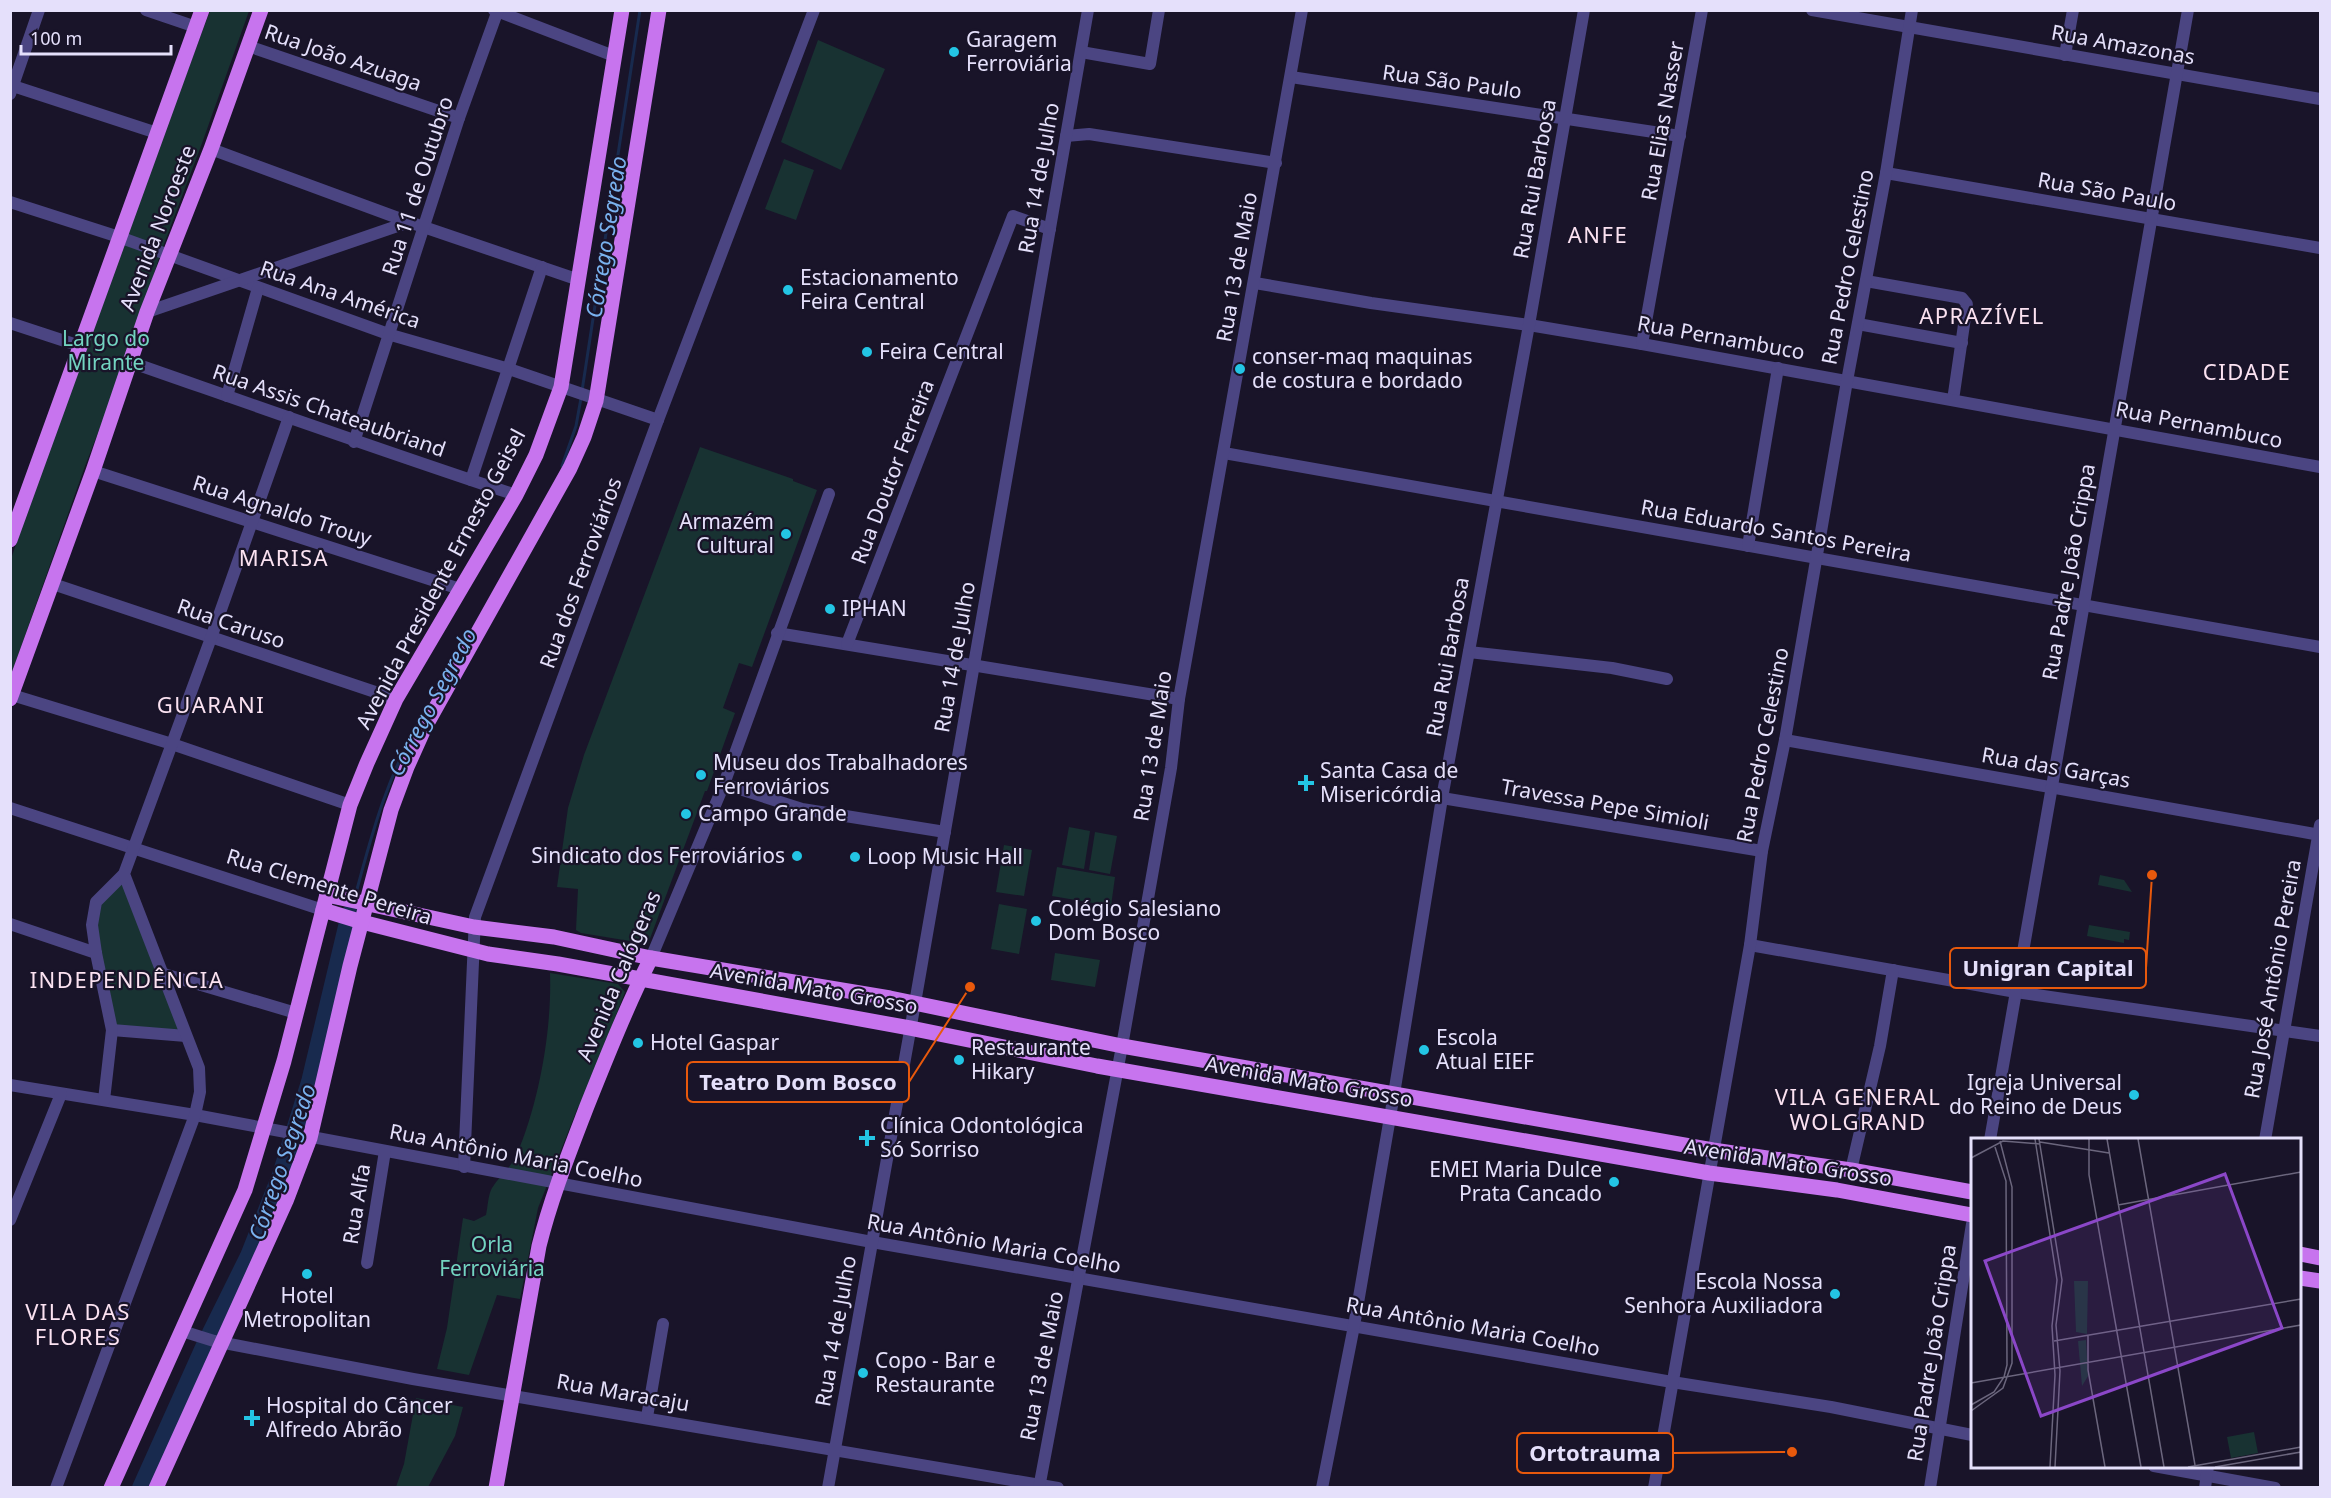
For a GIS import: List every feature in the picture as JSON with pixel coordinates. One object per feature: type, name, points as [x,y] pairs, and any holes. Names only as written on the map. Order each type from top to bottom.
[{"type":"main road","name":"Avenida Noroeste","points":[[10,540],[14,521],[202,10]]},
{"type":"main road","name":"Avenida Noroeste","points":[[11,697],[93,471],[147,312],[211,149],[261,10]]},
{"type":"main road","name":"Avenida Presidente Ernesto Geisel","points":[[111,1488],[186,1333],[270,1130],[296,1012],[329,904],[350,805],[396,699],[516,495],[536,455],[562,388],[622,10]]},
{"type":"main road","points":[[156,1488],[218,1342],[286,1201],[356,920],[407,767],[425,727],[570,468],[584,437],[596,400],[659,10]]},
{"type":"main road","name":"Rua Clemente Pereira","points":[[329,904],[361,904],[474,927],[565,939],[651,958]]},
{"type":"main road","name":"Rua Clemente Pereira","points":[[329,904],[356,920],[474,950],[641,979]]},
{"type":"main road","name":"Avenida Mato Grosso","points":[[651,958],[915,1003],[1122,1046],[1713,1150],[1851,1170],[1971,1192]]},
{"type":"main road","name":"Avenida Calógeras","points":[[496,1488],[539,1246],[557,1184],[610,1049],[651,958]]},
{"type":"main road","name":"Avenida Mato Grosso","points":[[641,979],[1118,1069],[1709,1173],[1837,1190],[1971,1215]]},
{"type":"main road","points":[[1837,1190],[1849,1180],[1851,1170]]},
{"type":"main road","points":[[2301,1254],[2320,1258]]},
{"type":"main road","points":[[2301,1278],[2320,1281]]},
{"type":"street","points":[[39,10],[12,89],[157,133]]},
{"type":"street","points":[[146,10],[196,27]]},
{"type":"street","name":"Rua dos Ferroviários","points":[[464,1167],[475,917],[658,420],[814,10]]},
{"type":"street","name":"Rua 14 de Julho","points":[[828,1488],[1088,10]]},
{"type":"street","points":[[1080,52],[1150,64],[1159,10]]},
{"type":"street","name":"Rua 13 de Maio","points":[[1039,1486],[1118,1069],[1171,768],[1179,699],[1302,10]]},
{"type":"street","name":"Rua Rui Barbosa","points":[[1322,1488],[1354,1326],[1442,798],[1584,10]]},
{"type":"street","name":"Rua Elias Nasser","points":[[1642,344],[1702,10]]},
{"type":"street","name":"Rua Amazonas","points":[[1812,10],[2320,99]]},
{"type":"street","name":"Rua Pedro Celestino","points":[[1654,1488],[1750,945],[1762,851],[1785,740],[1847,381],[1886,173],[1912,10]]},
{"type":"street","points":[[2065,55],[2073,10]]},
{"type":"street","name":"Rua Padre João Crippa","points":[[1990,1138],[2188,10]]},
{"type":"street","points":[[497,11],[614,56]]},
{"type":"street","name":"Rua 11 de Outubro","points":[[354,442],[391,335],[459,118],[497,11]]},
{"type":"street","name":"Rua João Azuaga","points":[[248,46],[459,118]]},
{"type":"street","name":"Rua São Paulo","points":[[1291,77],[1680,136]]},
{"type":"street","points":[[1066,136],[1089,134],[1276,163]]},
{"type":"street","points":[[211,149],[409,222],[579,280]]},
{"type":"street","name":"Rua São Paulo","points":[[1886,173],[2320,248]]},
{"type":"street","name":"Rua Ana América","points":[[10,202],[119,237],[391,335],[508,369],[658,420]]},
{"type":"street","name":"Rua Doutor Ferreira","points":[[847,644],[1013,216],[1050,229]]},
{"type":"street","points":[[147,312],[409,222]]},
{"type":"street","points":[[471,480],[542,267]]},
{"type":"street","points":[[1866,281],[1962,298],[1967,304],[1953,400]]},
{"type":"street","name":"Rua Pernambuco","points":[[1255,283],[1642,344],[2320,467]]},
{"type":"street","points":[[227,396],[258,288]]},
{"type":"street","points":[[10,323],[80,346]]},
{"type":"street","points":[[1858,324],[1962,343]]},
{"type":"street","name":"Rua Assis Chateaubriand","points":[[130,362],[354,442],[516,495]]},
{"type":"street","points":[[1748,546],[1778,368]]},
{"type":"street","points":[[104,1100],[112,1029],[92,925],[96,902],[124,874],[289,417]]},
{"type":"street","name":"Rua Eduardo Santos Pereira","points":[[1224,453],[2320,646]]},
{"type":"street","name":"Rua Agnaldo Trouy","points":[[93,471],[460,589]]},
{"type":"street","name":"Avenida Calógeras","points":[[651,958],[724,784],[829,494]]},
{"type":"street","name":"Rua Caruso","points":[[53,584],[396,699]]},
{"type":"street","points":[[777,633],[1179,699]]},
{"type":"street","points":[[1469,652],[1612,668],[1667,679]]},
{"type":"street","points":[[11,697],[172,744],[350,805]]},
{"type":"street","name":"Rua das Garças","points":[[1785,740],[2320,831]]},
{"type":"street","points":[[724,784],[802,809],[945,832]]},
{"type":"street","name":"Travessa Pepe Simioli","points":[[1442,798],[1762,851]]},
{"type":"street","name":"Rua Clemente Pereira","points":[[10,808],[133,848],[329,904]]},
{"type":"street","name":"Rua José Antônio Pereira","points":[[2265,1138],[2320,831]]},
{"type":"street","points":[[56,1488],[195,1115],[200,1092],[199,1068],[124,874]]},
{"type":"street","points":[[10,924],[96,953]]},
{"type":"street","points":[[1750,945],[2016,992],[2320,1036]]},
{"type":"street","points":[[1851,1170],[1880,1046],[1893,970]]},
{"type":"street","points":[[164,974],[296,1012]]},
{"type":"street","points":[[112,1029],[186,1036]]},
{"type":"street","name":"Rua Antônio Maria Coelho","points":[[10,1085],[195,1115],[872,1242],[1672,1382],[1831,1407],[1971,1435]]},
{"type":"street","points":[[10,1220],[61,1094]]},
{"type":"street","name":"Rua Alfa","points":[[367,1263],[385,1151]]},
{"type":"street","name":"Rua Padre João Crippa","points":[[1930,1488],[1971,1230]]},
{"type":"street","points":[[646,1417],[663,1324]]},
{"type":"street","name":"Rua Maracaju","points":[[186,1333],[218,1342],[413,1379],[1058,1488]]},
{"type":"street","points":[[2159,1468],[2275,1488]]},
{"type":"green space","name":"Largo do Mirante","points":[[210,11],[249,11],[161,252],[127,358],[85,466],[11,675],[11,559],[85,344]]},
{"type":"green space","points":[[818,40],[885,69],[841,170],[781,142]]},
{"type":"green space","points":[[784,159],[814,170],[796,220],[765,209]]},
{"type":"green space","points":[[700,447],[793,479],[793,481],[817,490],[752,667],[739,663],[723,708],[735,713],[648,944],[581,933],[576,930],[578,889],[557,887],[568,808],[584,755]]},
{"type":"green space","points":[[1069,827],[1090,831],[1084,869],[1062,865]]},
{"type":"green space","points":[[1095,832],[1117,836],[1110,874],[1089,870]]},
{"type":"green space","points":[[1004,845],[1032,850],[1024,896],[996,892]]},
{"type":"green space","points":[[1057,867],[1115,877],[1111,906],[1052,896]]},
{"type":"green space","points":[[124,874],[186,1036],[112,1030],[96,953],[96,902]]},
{"type":"green space","points":[[2100,875],[2124,880],[2132,892],[2098,885]]},
{"type":"green space","points":[[999,904],[1027,909],[1019,954],[991,949]]},
{"type":"green space","points":[[2089,925],[2130,932],[2129,940],[2124,939],[2124,943],[2087,936]]},
{"type":"green space","points":[[1055,953],[1100,960],[1095,987],[1051,980]]},
{"type":"green space","name":"Orla Ferroviária","points":[[550,973],[618,984],[625,992],[538,1208],[520,1299],[497,1295],[469,1375],[437,1369],[447,1328],[463,1218],[474,1221],[486,1215],[491,1191],[515,1159],[532,1112],[546,1042]]},
{"type":"green space","points":[[416,1398],[463,1407],[455,1436],[428,1487],[396,1487],[404,1464]]},
{"type":"waterway","name":"Córrego Segredo","points":[[582,391],[640,10]]},
{"type":"waterway","name":"Córrego Segredo","points":[[562,466],[576,426],[581,398]]},
{"type":"waterway","name":"Córrego Segredo","points":[[355,897],[383,800],[402,755],[426,710]]},
{"type":"waterway","name":"Córrego Segredo","points":[[141,1488],[206,1343],[249,1256],[281,1175],[310,1082],[350,914]]},
{"type":"place","name":"Garagem Ferroviária","points":[[954,52]]},
{"type":"place","name":"Estacionamento Feira Central","points":[[788,290]]},
{"type":"place","name":"Feira Central","points":[[867,352]]},
{"type":"place","name":"conser-maq maquinas de costura e bordado","points":[[1240,369]]},
{"type":"place","name":"Armazém Cultural","points":[[786,534]]},
{"type":"place","name":"IPHAN","points":[[830,609]]},
{"type":"place","name":"Museu dos Trabalhadores Ferroviários","points":[[701,775]]},
{"type":"place","name":"Santa Casa de Misericórdia","points":[[1306,783]]},
{"type":"place","name":"Campo Grande","points":[[686,814]]},
{"type":"place","name":"Sindicato dos Ferroviários","points":[[797,856]]},
{"type":"place","name":"Loop Music Hall","points":[[855,857]]},
{"type":"place","name":"Unigran Capital","points":[[2152,875]]},
{"type":"place","name":"Colégio Salesiano Dom Bosco","points":[[1036,921]]},
{"type":"place","name":"Teatro Dom Bosco","points":[[970,987]]},
{"type":"place","name":"Hotel Gaspar","points":[[638,1043]]},
{"type":"place","name":"Escola Atual EIEF","points":[[1424,1050]]},
{"type":"place","name":"Restaurante Hikary","points":[[959,1060]]},
{"type":"place","name":"Igreja Universal do Reino de Deus","points":[[2134,1095]]},
{"type":"place","name":"Clínica Odontológica Só Sorriso","points":[[867,1138]]},
{"type":"place","name":"EMEI Maria Dulce Prata Cancado","points":[[1614,1182]]},
{"type":"place","name":"Hotel Metropolitan","points":[[307,1274]]},
{"type":"place","name":"Escola Nossa Senhora Auxiliadora","points":[[1835,1294]]},
{"type":"place","name":"Copo - Bar e Restaurante","points":[[863,1373]]},
{"type":"place","name":"Hospital do Câncer Alfredo Abrão","points":[[252,1418]]},
{"type":"place","name":"Ortotrauma","points":[[1792,1452]]},
{"type":"district","name":"ANFE","points":[[1598,235]]},
{"type":"district","name":"APRAZÍVEL","points":[[1982,316]]},
{"type":"district","name":"CIDADE","points":[[2247,372]]},
{"type":"district","name":"MARISA","points":[[284,558]]},
{"type":"district","name":"GUARANI","points":[[211,705]]},
{"type":"district","name":"INDEPENDÊNCIA","points":[[127,980]]},
{"type":"district","name":"VILA GENERAL WOLGRAND","points":[[1858,1110]]},
{"type":"district","name":"VILA DAS FLORES","points":[[78,1324]]}]
